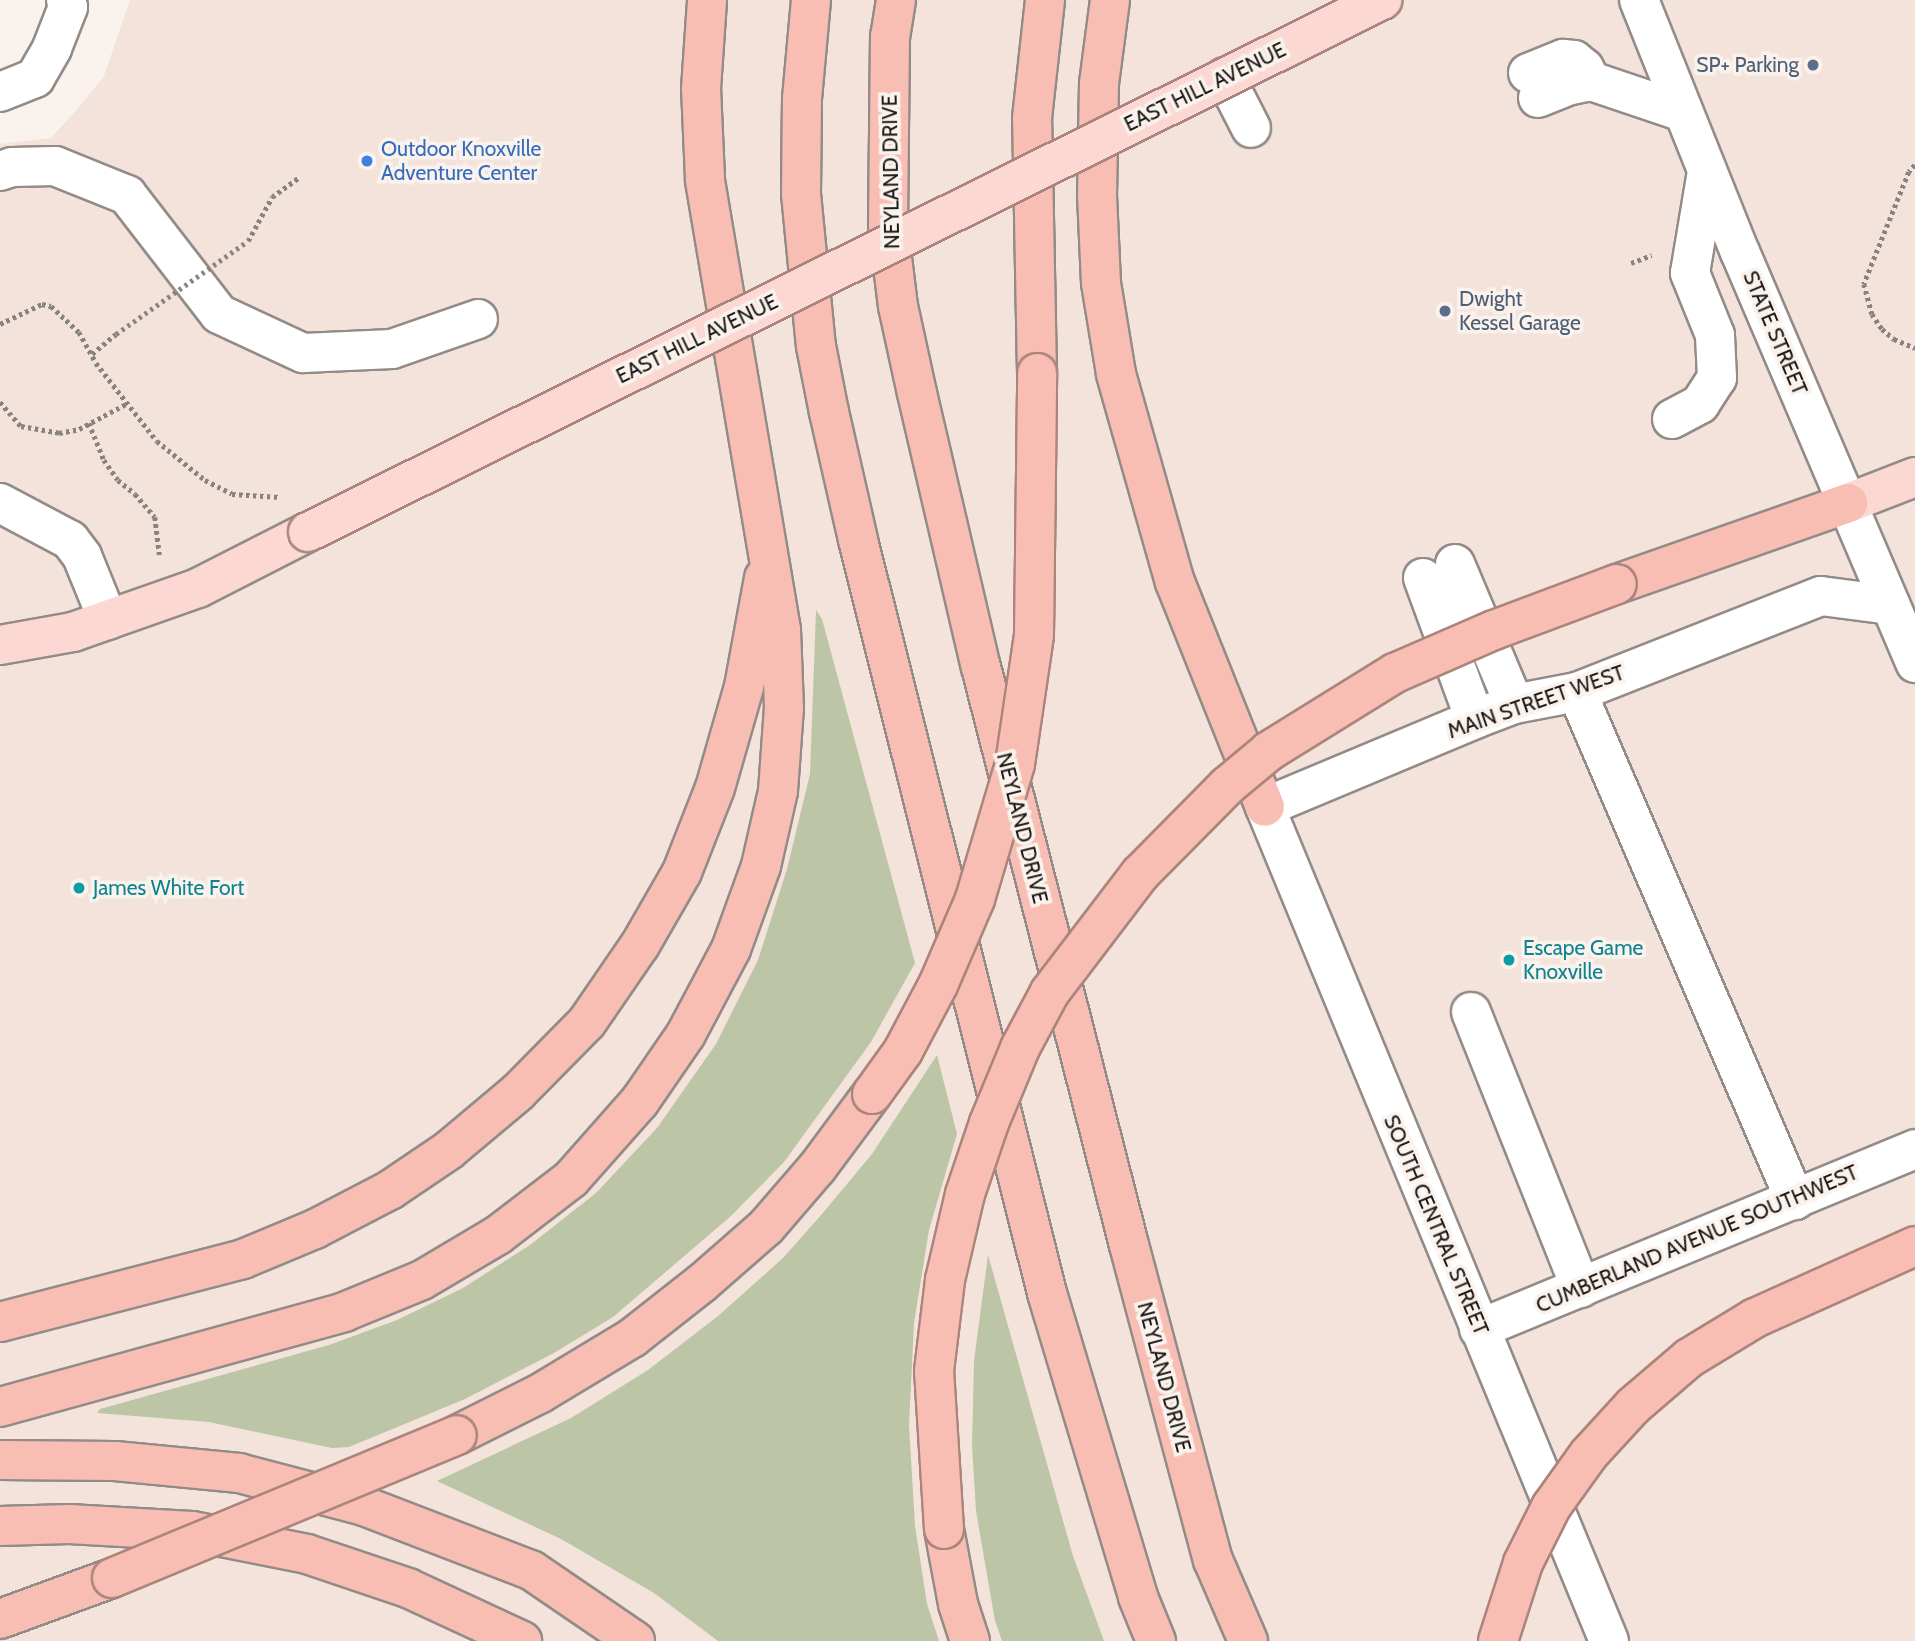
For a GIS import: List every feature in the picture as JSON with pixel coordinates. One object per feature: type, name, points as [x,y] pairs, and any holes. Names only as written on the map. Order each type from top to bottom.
[{"type":"highway","points":[[0,1407],[344,1312],[422,1280],[498,1235],[579,1169],[640,1101],[686,1034],[731,948],[761,866],[778,791],[784,708],[782,630],[705,179],[701,89],[706,0]]},
{"type":"highway","points":[[811,0],[802,97],[801,194],[816,345],[829,412],[868,580],[1047,1293],[1138,1597],[1156,1641]]},
{"type":"highway","name":"NEYLAND DRIVE","points":[[895,0],[890,36],[887,225],[898,306],[981,667],[1129,1245],[1213,1559],[1248,1641]]},
{"type":"highway","points":[[0,1619],[112,1578],[457,1435],[539,1394],[632,1338],[702,1283],[766,1227],[817,1168],[904,1051],[938,985],[975,899],[1015,764],[1034,635],[1037,373],[1032,118],[1045,0]]},
{"type":"highway","points":[[1110,0],[1099,83],[1097,195],[1101,283],[1116,374],[1175,582],[1265,807]]},
{"type":"highway","points":[[971,1641],[958,1604],[944,1529],[934,1371],[945,1280],[965,1194],[989,1123],[1020,1048],[1058,981],[1140,874],[1218,794],[1269,751],[1395,673],[1494,631],[1617,584],[1848,503]]},
{"type":"highway","points":[[0,1322],[243,1259],[315,1230],[390,1190],[449,1150],[535,1074],[587,1022],[640,945],[682,872],[715,788],[744,687],[769,548]]},
{"type":"highway","points":[[1498,1641],[1523,1563],[1551,1507],[1588,1454],[1633,1406],[1689,1358],[1755,1318],[1915,1246]]},
{"type":"highway","points":[[0,1460],[115,1461],[239,1473],[364,1506],[531,1570],[635,1641]]},
{"type":"highway","points":[[0,1526],[69,1524],[192,1531],[307,1554],[408,1588],[522,1641]]},
{"type":"main road","name":"EAST HILL AVENUE","points":[[0,645],[74,632],[198,588],[1382,0]]},
{"type":"main road","points":[[1848,503],[1915,477]]},
{"type":"street","points":[[0,92],[35,78],[52,48],[68,6],[66,0]]},
{"type":"street","name":"STATE STREET","points":[[1639,0],[1707,170],[1915,663]]},
{"type":"street","points":[[1226,77],[1251,128]]},
{"type":"street","points":[[1533,85],[1571,85],[1591,81],[1683,112]]},
{"type":"street","points":[[0,171],[12,167],[55,166],[127,195],[219,313],[303,353],[392,349],[478,319]]},
{"type":"street","points":[[1672,419],[1700,404],[1717,378],[1715,335],[1690,273],[1707,170]]},
{"type":"street","points":[[0,503],[70,540],[82,556],[108,620]]},
{"type":"street","points":[[1475,719],[1439,571],[1514,704]]},
{"type":"street","name":"MAIN STREET WEST","points":[[1265,807],[1514,704],[1577,692],[1821,596],[1890,605]]},
{"type":"street","points":[[1577,692],[1795,1200]]},
{"type":"street","name":"SOUTH CENTRAL STREET","points":[[1265,807],[1609,1641]]},
{"type":"street","points":[[1471,1012],[1581,1288]]},
{"type":"street","name":"CUMBERLAND AVENUE SOUTHWEST","points":[[1479,1329],[1915,1149]]},
{"type":"path","points":[[1915,165],[1904,184],[1864,285],[1872,314],[1882,329],[1894,339],[1915,348]]},
{"type":"path","points":[[92,354],[116,334],[248,241],[272,197],[298,178]]},
{"type":"path","points":[[0,324],[42,304],[51,306],[79,332],[92,354],[157,441],[205,480],[232,494],[291,498]]},
{"type":"path","points":[[0,402],[21,426],[59,433],[89,423],[128,403]]},
{"type":"path","points":[[89,423],[104,460],[118,480],[135,494],[155,517],[160,555]]},
{"type":"shaded area","points":[[130,0],[1915,0],[1915,1641],[0,1641],[0,144],[51,138],[80,106],[104,76]]},
{"type":"green space","points":[[816,610],[822,619],[915,963],[871,1042],[784,1162],[731,1216],[613,1317],[554,1353],[465,1399],[349,1447],[332,1448],[209,1422],[97,1413],[100,1409],[329,1345],[397,1320],[463,1288],[530,1245],[596,1193],[657,1128],[716,1044],[758,960],[787,869],[810,774]]},
{"type":"green space","points":[[937,1055],[957,1134],[929,1230],[914,1323],[909,1425],[915,1526],[927,1604],[939,1641],[718,1641],[654,1593],[561,1539],[437,1481],[571,1418],[648,1370],[718,1316],[783,1258],[822,1214],[872,1154]]},
{"type":"green space","points":[[988,1255],[1073,1556],[1104,1641],[1002,1641],[995,1621],[976,1511],[972,1446],[974,1361]]},
{"type":"place","name":"SP+ Parking","points":[[1813,65]]},
{"type":"place","name":"Outdoor Knoxville Adventure Center","points":[[367,161]]},
{"type":"place","name":"Dwight Kessel Garage","points":[[1445,311]]},
{"type":"place","name":"James White Fort","points":[[79,888]]},
{"type":"place","name":"Escape Game Knoxville","points":[[1509,960]]}]
